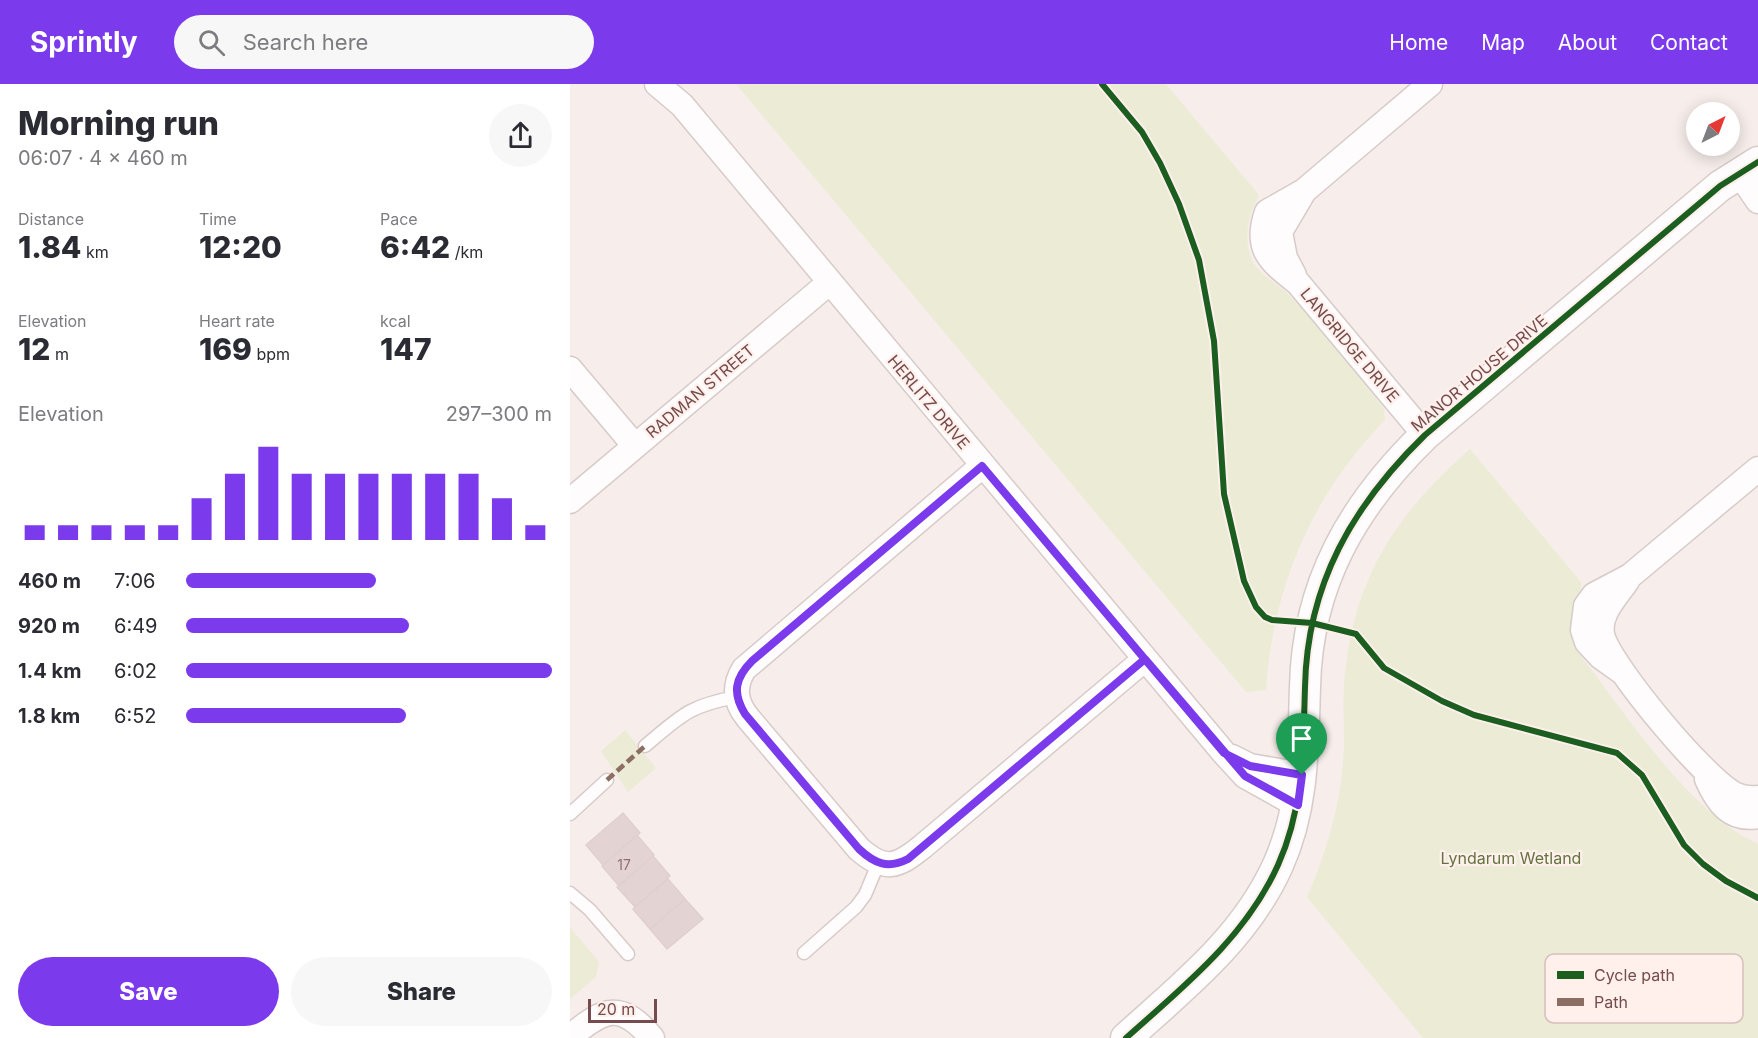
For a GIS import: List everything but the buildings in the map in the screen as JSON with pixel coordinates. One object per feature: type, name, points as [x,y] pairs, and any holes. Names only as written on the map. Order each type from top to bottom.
[{"type":"street","name":"HERLITZ DRIVE","points":[[657,84],[682,105]]},
{"type":"street","name":"HERLITZ DRIVE","points":[[669,84],[682,105],[1224,753],[1245,776],[1298,805]]},
{"type":"street","name":"LANGRIDGE DRIVE","points":[[1425,435],[1298,283],[1276,266],[1262,247],[1270,230],[1267,212],[1304,191],[1430,84]]},
{"type":"street","points":[[1752,167],[1758,201]]},
{"type":"street","name":"MANOR HOUSE DRIVE","points":[[1126,1038],[1210,962],[1248,917],[1278,866],[1298,805],[1302,775],[1307,658],[1312,623],[1338,548],[1365,501],[1386,475],[1425,435],[1752,167]]},
{"type":"street","name":"RADMAN STREET","points":[[570,501],[830,282]]},
{"type":"street","points":[[570,369],[635,446]]},
{"type":"street","points":[[982,466],[752,661],[738,678],[736,697],[745,714],[859,849],[878,864],[888,865],[908,859],[1145,659]]},
{"type":"street","points":[[1758,469],[1630,576],[1594,596],[1586,606],[1593,620],[1583,630],[1587,642],[1601,657],[1622,672],[1702,768],[1734,794],[1749,799],[1758,798]]},
{"type":"street","name":"HERLITZ DRIVE","points":[[1224,753],[1250,766],[1302,775]]},
{"type":"street","points":[[1702,768],[1724,809],[1740,817],[1758,816]]},
{"type":"street","points":[[570,1037],[591,1019],[613,1012],[633,1017],[652,1038]]},
{"type":"lane","points":[[645,746],[697,706],[736,697]]},
{"type":"lane","points":[[570,813],[607,780]]},
{"type":"lane","points":[[804,953],[856,907],[865,895],[878,864]]},
{"type":"lane","points":[[570,893],[590,910],[628,954]]},
{"type":"green space","points":[[736,84],[1166,84],[1259,195],[1252,210],[1247,233],[1251,257],[1258,269],[1302,308],[1384,408],[1385,420],[1359,449],[1337,479],[1317,511],[1301,544],[1287,579],[1277,614],[1266,690],[1246,692]]},
{"type":"green space","name":"Lyndarum Wetland","points":[[1470,449],[1581,582],[1580,596],[1570,628],[1577,651],[1659,758],[1683,785],[1707,809],[1732,829],[1758,844],[1758,1038],[1423,1038],[1307,897],[1321,861],[1337,805],[1343,767],[1345,675],[1352,631],[1361,600],[1372,571],[1386,545],[1403,520],[1445,472]]},
{"type":"green space","points":[[625,730],[656,768],[628,792],[601,751]]},
{"type":"green space","points":[[570,927],[599,962],[596,977],[570,999]]},
{"type":"marked path","points":[[607,780],[645,746]]},
{"type":"cycle path","points":[[1102,84],[1142,132],[1160,163],[1179,204],[1199,260],[1214,341],[1224,494],[1244,581],[1256,607],[1265,617],[1272,620],[1312,623],[1356,634],[1384,668],[1442,701],[1474,715],[1617,753],[1642,775],[1684,845],[1703,864],[1726,881],[1758,898]]},
{"type":"cycle path","points":[[1126,1038],[1191,980],[1231,938],[1248,916],[1278,865],[1287,843],[1297,800],[1308,649],[1314,614],[1325,580],[1339,549],[1356,518],[1376,489],[1425,435],[1720,186],[1758,162]]},
{"type":"route","points":[[1302,775],[1250,766],[1224,753],[982,466],[752,661],[738,678],[736,687],[736,697],[745,714],[859,849],[878,864],[888,865],[908,859],[922,847],[1145,659],[1224,753],[1245,776],[1265,789],[1298,805],[1302,775]]}]
